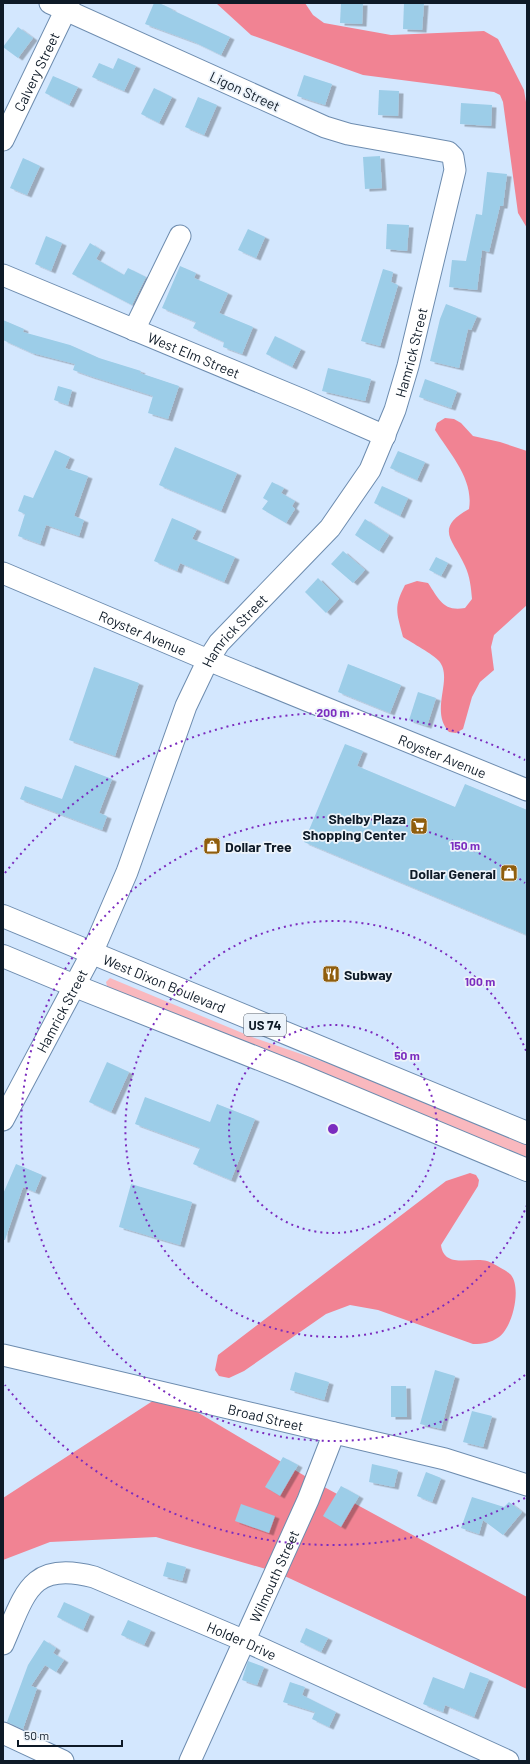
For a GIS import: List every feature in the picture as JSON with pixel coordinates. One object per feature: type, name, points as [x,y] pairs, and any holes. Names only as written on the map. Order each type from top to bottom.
[{"type":"highway","name":"West Dixon Boulevard","points":[[3,916],[527,1133]]},
{"type":"highway","name":"US 74","points":[[3,956],[297,1074],[527,1170]]},
{"type":"street","name":"Calvery Street","points":[[3,140],[62,5]]},
{"type":"street","name":"Ligon Street","points":[[62,5],[325,127],[348,134],[448,152]]},
{"type":"street","name":"Hamrick Street","points":[[3,1120],[92,953],[127,872],[186,706],[208,660],[229,632],[330,528],[370,470],[395,410],[408,366],[455,170],[453,157],[448,152]]},
{"type":"street","points":[[134,330],[180,236]]},
{"type":"street","name":"West Elm Street","points":[[3,275],[303,400],[385,436]]},
{"type":"street","name":"Royster Avenue","points":[[3,573],[208,660],[527,790]]},
{"type":"street","name":"Broad Street","points":[[3,1356],[446,1459],[527,1485]]},
{"type":"street","name":"Wilmouth Street","points":[[190,1761],[308,1500],[334,1433]]},
{"type":"street","name":"Holder Drive","points":[[3,1644],[23,1598],[40,1578],[51,1574],[66,1572],[94,1577],[245,1641],[508,1761]]},
{"type":"street","points":[[3,1733],[63,1761]]},
{"type":"shaded area","points":[[216,3],[305,3],[313,15],[324,23],[391,35],[484,31],[498,39],[524,90],[527,108],[527,228],[518,213],[503,102],[500,95],[494,92],[363,75],[251,35]]},
{"type":"shaded area","points":[[445,418],[454,419],[461,423],[473,436],[500,442],[527,451],[527,605],[494,635],[491,647],[494,670],[480,682],[472,697],[463,729],[456,733],[449,732],[443,723],[441,714],[444,677],[443,668],[436,658],[403,637],[397,611],[399,599],[405,585],[417,581],[428,583],[442,603],[451,608],[465,608],[472,599],[467,570],[449,535],[449,529],[452,523],[458,516],[469,509],[470,498],[468,487],[460,467],[435,430],[437,423]]},
{"type":"shaded area","points":[[110,978],[252,1037],[356,1073],[527,1144],[527,1164],[164,1013],[107,986],[106,982]]},
{"type":"shaded area","points":[[470,1173],[476,1175],[479,1180],[478,1186],[441,1245],[443,1252],[447,1257],[453,1260],[487,1261],[500,1267],[511,1275],[516,1289],[514,1308],[508,1325],[499,1337],[487,1343],[473,1344],[378,1310],[350,1305],[326,1314],[244,1371],[229,1378],[219,1376],[215,1370],[218,1355],[446,1181]]},
{"type":"shaded area","points":[[165,1393],[315,1482],[527,1597],[527,1689],[276,1572],[156,1537],[50,1542],[3,1560],[3,1498]]},
{"type":"building","points":[[154,3],[159,3],[230,37],[221,55],[194,42],[145,24]]},
{"type":"building","points":[[341,3],[363,3],[362,24],[340,23]]},
{"type":"building","points":[[404,3],[424,3],[422,30],[403,29]]},
{"type":"building","points":[[18,27],[33,38],[18,58],[3,47]]},
{"type":"building","points":[[118,58],[136,66],[124,91],[92,77],[99,63],[113,69]]},
{"type":"building","points":[[304,75],[332,84],[325,105],[297,96]]},
{"type":"building","points":[[53,76],[78,87],[69,105],[45,93]]},
{"type":"building","points":[[154,88],[172,97],[159,123],[141,114]]},
{"type":"building","points":[[379,90],[399,91],[398,116],[378,115]]},
{"type":"building","points":[[198,97],[217,105],[204,135],[185,127]]},
{"type":"building","points":[[461,103],[492,105],[491,126],[460,124]]},
{"type":"building","points":[[380,156],[382,188],[365,189],[363,157]]},
{"type":"building","points":[[23,158],[40,166],[27,195],[10,188]]},
{"type":"building","points":[[487,172],[507,174],[503,206],[500,206],[489,252],[482,250],[477,290],[449,287],[452,260],[466,261],[476,214],[482,215]]},
{"type":"building","points":[[387,224],[409,225],[407,251],[386,249]]},
{"type":"building","points":[[248,229],[265,237],[256,258],[238,250]]},
{"type":"building","points":[[46,236],[62,243],[51,271],[35,264]]},
{"type":"building","points":[[90,243],[101,250],[96,259],[124,275],[128,268],[146,277],[132,305],[72,274]]},
{"type":"building","points":[[180,266],[196,273],[194,278],[228,293],[219,313],[253,327],[242,354],[223,347],[224,342],[193,328],[196,322],[162,308]]},
{"type":"building","points":[[383,269],[393,272],[391,282],[398,285],[380,346],[361,341]]},
{"type":"building","points":[[446,304],[477,316],[471,330],[468,329],[459,368],[430,361],[440,319]]},
{"type":"building","points":[[3,320],[24,329],[23,332],[70,345],[99,358],[141,371],[140,373],[179,386],[168,419],[148,413],[153,396],[73,370],[75,364],[32,353],[3,340]]},
{"type":"building","points":[[275,336],[301,349],[292,367],[266,354]]},
{"type":"building","points":[[328,368],[371,379],[365,401],[322,391]]},
{"type":"building","points":[[425,379],[457,391],[451,408],[419,397]]},
{"type":"building","points":[[58,386],[72,390],[68,405],[54,400]]},
{"type":"building","points":[[175,447],[237,473],[221,511],[159,485]]},
{"type":"building","points":[[55,450],[70,457],[65,468],[88,476],[74,516],[84,520],[79,536],[46,525],[40,544],[18,536],[25,514],[18,511],[24,495],[33,498]]},
{"type":"building","points":[[398,451],[425,462],[417,480],[390,468]]},
{"type":"building","points":[[272,482],[284,488],[281,493],[295,501],[292,506],[295,509],[286,523],[262,509],[268,501],[263,498]]},
{"type":"building","points":[[382,486],[408,498],[400,516],[374,503]]},
{"type":"building","points":[[172,518],[197,529],[192,539],[235,557],[224,582],[180,563],[177,571],[154,561]]},
{"type":"building","points":[[365,519],[389,535],[379,551],[355,535]]},
{"type":"building","points":[[343,551],[365,570],[353,583],[331,564]]},
{"type":"building","points":[[436,557],[448,563],[441,576],[429,570]]},
{"type":"building","points":[[318,578],[339,599],[326,613],[305,592]]},
{"type":"building","points":[[348,664],[401,685],[390,713],[338,692]]},
{"type":"building","points":[[94,667],[139,683],[115,756],[69,740]]},
{"type":"building","points":[[418,692],[436,698],[427,726],[409,720]]},
{"type":"building","name":"Shelby Plaza Shopping Center","points":[[345,744],[363,751],[357,766],[455,807],[465,784],[527,810],[527,935],[304,842]]},
{"type":"building","points":[[75,765],[112,779],[99,813],[107,816],[102,830],[20,799],[25,786],[62,799]]},
{"type":"building","points":[[107,1062],[129,1072],[111,1112],[89,1102]]},
{"type":"building","points":[[145,1097],[210,1122],[217,1104],[255,1119],[231,1180],[193,1164],[200,1148],[135,1124]]},
{"type":"building","points":[[16,1164],[42,1175],[35,1192],[23,1187],[5,1240],[3,1240],[3,1194]]},
{"type":"building","points":[[131,1184],[192,1202],[180,1245],[119,1227]]},
{"type":"building","points":[[435,1370],[455,1376],[441,1429],[420,1424]]},
{"type":"building","points":[[295,1372],[329,1382],[324,1400],[290,1390]]},
{"type":"building","points":[[391,1386],[406,1386],[407,1417],[391,1417]]},
{"type":"building","points":[[472,1411],[492,1416],[483,1447],[463,1442]]},
{"type":"building","points":[[283,1457],[298,1465],[280,1496],[265,1487]]},
{"type":"building","points":[[372,1464],[398,1470],[394,1487],[369,1482]]},
{"type":"building","points":[[426,1472],[441,1478],[432,1502],[417,1496]]},
{"type":"building","points":[[341,1486],[359,1496],[341,1527],[323,1516]]},
{"type":"building","points":[[472,1497],[504,1507],[509,1502],[522,1512],[503,1535],[483,1520],[479,1534],[461,1528]]},
{"type":"building","points":[[241,1504],[275,1516],[269,1533],[235,1521]]},
{"type":"building","points":[[167,1562],[186,1567],[182,1581],[163,1576]]},
{"type":"building","points":[[64,1602],[90,1614],[83,1630],[57,1617]]},
{"type":"building","points":[[128,1620],[151,1630],[144,1645],[121,1635]]},
{"type":"building","points":[[306,1628],[328,1638],[321,1652],[300,1642]]},
{"type":"building","points":[[44,1640],[56,1648],[53,1653],[64,1660],[56,1672],[45,1665],[31,1686],[37,1688],[23,1729],[7,1722],[28,1665]]},
{"type":"building","points":[[248,1661],[264,1667],[257,1685],[242,1680]]},
{"type":"building","points":[[470,1672],[489,1679],[474,1717],[445,1705],[443,1712],[423,1704],[433,1677],[464,1689]]},
{"type":"building","points":[[290,1682],[305,1687],[302,1695],[336,1712],[329,1727],[312,1719],[315,1712],[283,1702]]},
{"type":"place","name":"Shelby Plaza Shopping Center","points":[[419,826]]},
{"type":"place","name":"Dollar Tree","points":[[212,846]]},
{"type":"place","name":"Dollar General","points":[[509,873]]},
{"type":"place","name":"Subway","points":[[331,974]]}]
